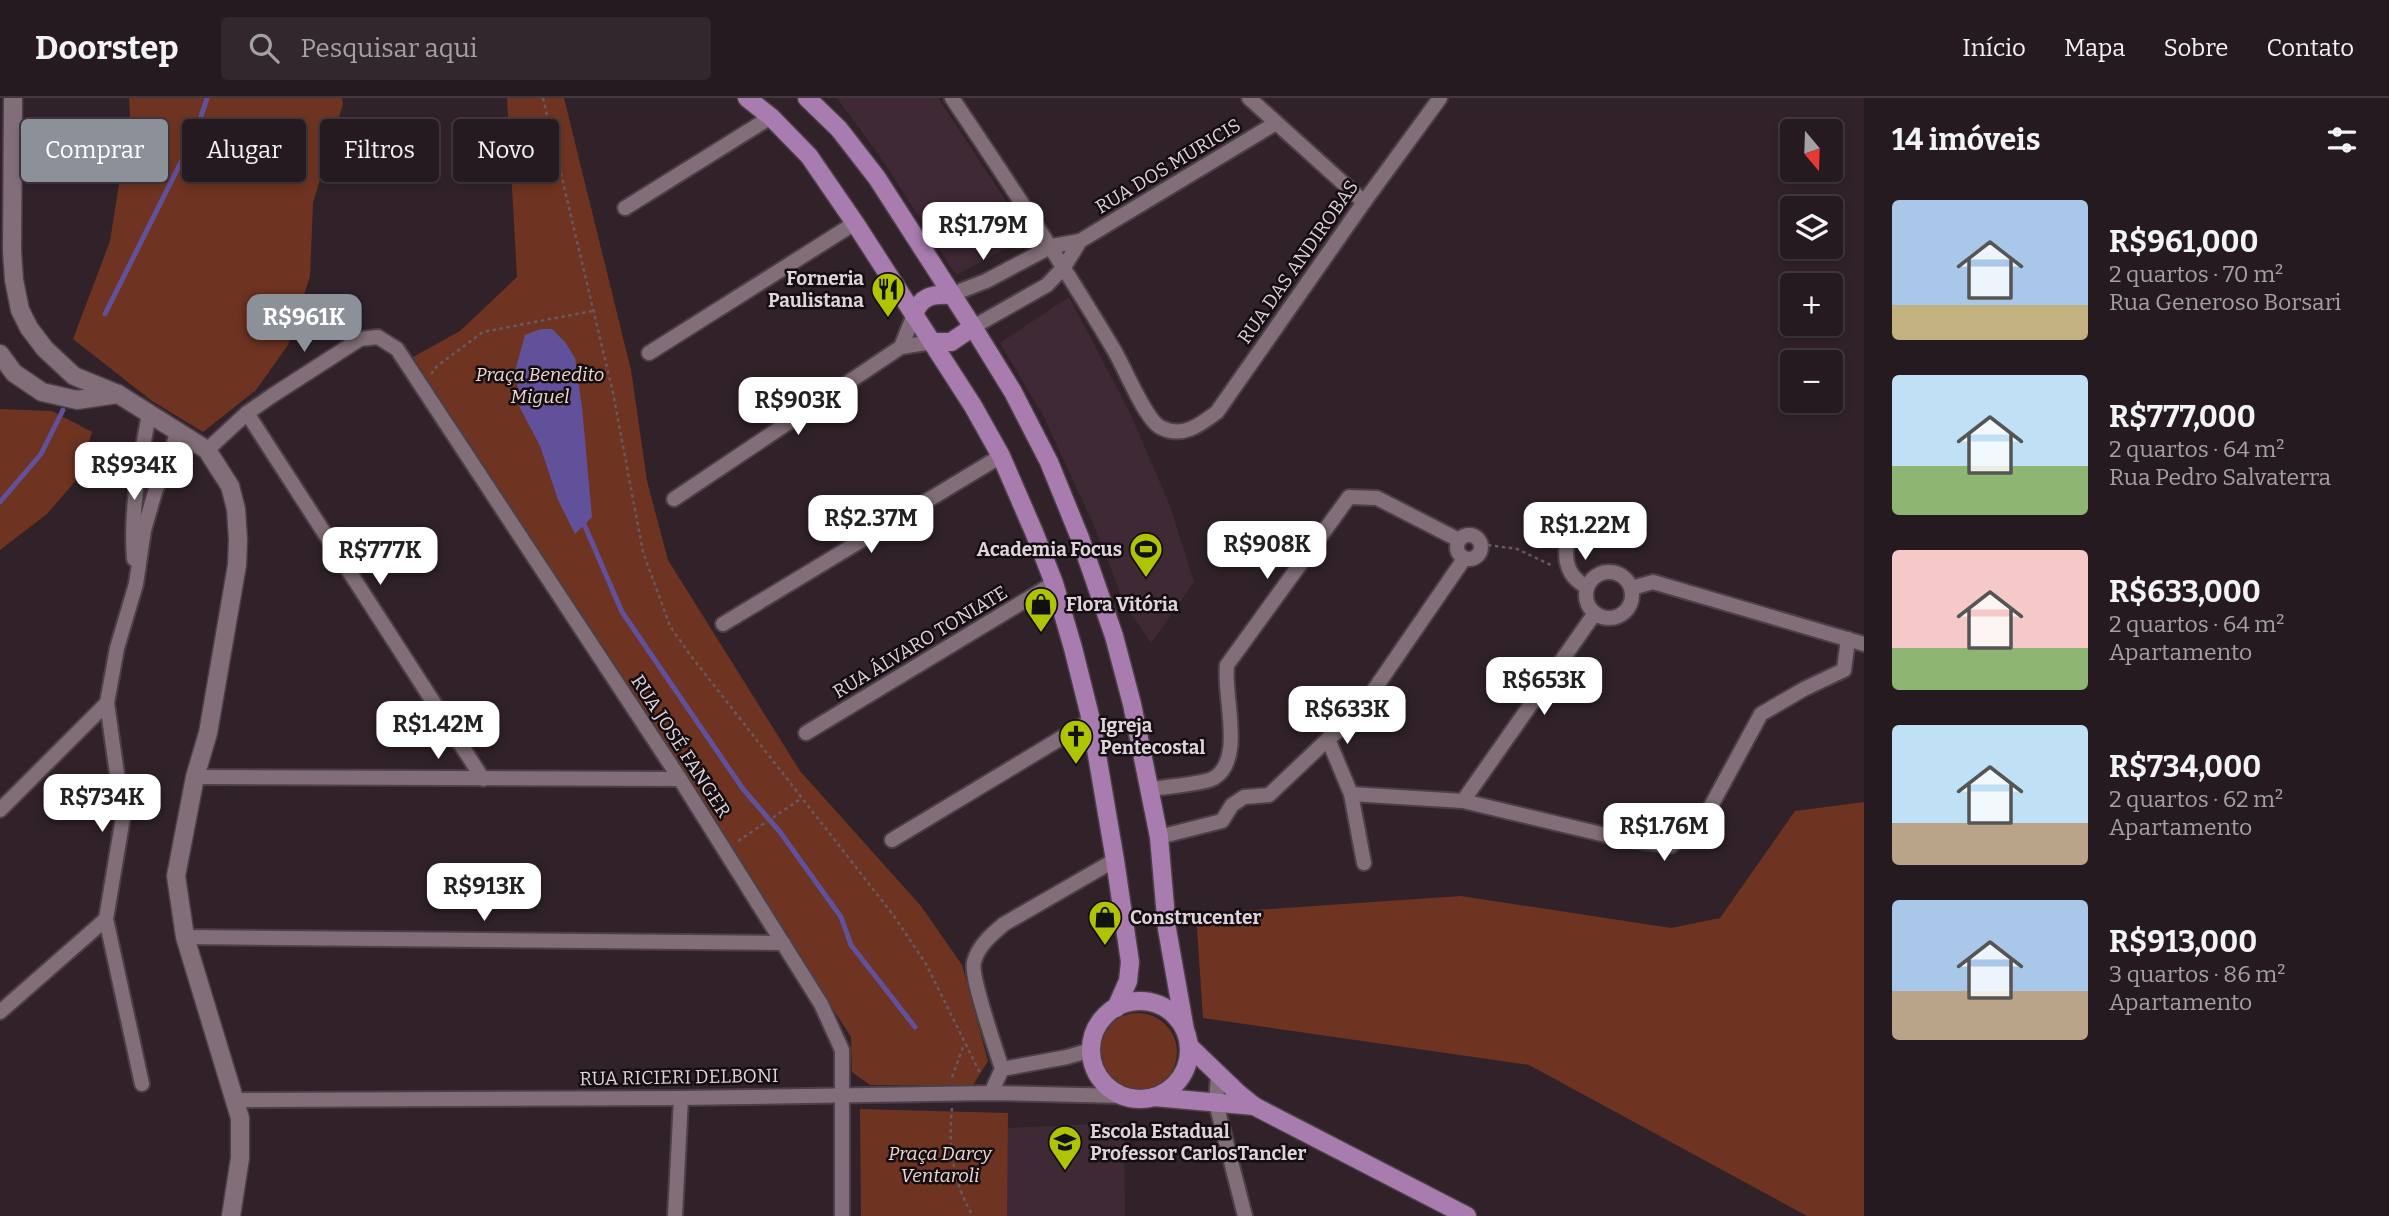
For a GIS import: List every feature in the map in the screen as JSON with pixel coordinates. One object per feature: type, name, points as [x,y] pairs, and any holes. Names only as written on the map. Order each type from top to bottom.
[{"type":"main road","points":[[13,98],[14,280],[20,310],[29,328],[63,368],[74,376],[118,394],[208,450],[230,485],[236,509],[239,540],[237,565],[208,733],[195,777],[176,876],[185,937],[240,1118],[240,1158],[231,1216]]},
{"type":"main road","points":[[747,98],[771,117],[809,156],[973,406],[1001,456],[1054,583],[1091,720],[1130,962],[1128,981],[1116,1008]]},
{"type":"main road","points":[[807,98],[839,129],[877,178],[950,295],[974,327],[1013,392],[1049,462],[1080,538],[1114,636],[1132,704],[1158,837],[1167,929],[1187,1038],[1188,1062],[1181,1077],[1169,1090],[1154,1097]]},
{"type":"main road","points":[[914,314],[917,305],[925,298],[937,294],[950,295]]},
{"type":"main road","points":[[932,342],[951,342],[974,327]]},
{"type":"main road","points":[[0,354],[14,373],[42,392],[77,400],[118,394]]},
{"type":"main road","points":[[42,392],[56,384],[63,368]]},
{"type":"main road","points":[[1254,1106],[1123,1096],[1109,1088],[1098,1076],[1092,1062],[1091,1050],[1095,1031],[1104,1018],[1116,1008],[1132,1002],[1148,1002],[1163,1007],[1176,1017],[1187,1038],[1218,1074],[1254,1106],[1467,1216]]},
{"type":"street","points":[[953,98],[1064,267]]},
{"type":"street","points":[[1249,98],[1364,202]]},
{"type":"street","name":"RUA DAS ANDIROBAS","points":[[1064,267],[1158,427],[1177,432],[1197,427],[1217,412],[1440,98]]},
{"type":"street","points":[[625,208],[771,117]]},
{"type":"street","name":"RUA DOS MURICIS","points":[[950,295],[985,281],[1052,246],[1080,241],[1276,123]]},
{"type":"street","points":[[649,354],[855,223]]},
{"type":"street","name":"RUA DOS MURICIS","points":[[974,327],[1046,285],[1064,267],[1080,241]]},
{"type":"street","points":[[901,347],[914,314]]},
{"type":"street","name":"RUA JOSÉ FANGER","points":[[247,413],[360,339],[378,337],[397,349],[680,779],[821,1004],[842,1050],[842,1216]]},
{"type":"street","points":[[674,499],[901,347],[932,342]]},
{"type":"street","points":[[208,450],[247,413],[483,779]]},
{"type":"street","points":[[136,584],[131,528],[135,486],[149,414]]},
{"type":"street","points":[[142,1084],[106,919],[123,817],[107,703],[117,648],[136,584],[144,530],[178,432]]},
{"type":"street","points":[[723,624],[1001,456]]},
{"type":"street","points":[[1150,789],[1213,779],[1227,765],[1232,737],[1225,682],[1227,665],[1349,497],[1377,498],[1459,540]]},
{"type":"street","points":[[1570,515],[1567,570],[1576,582],[1587,587]]},
{"type":"street","points":[[1468,535],[1478,539],[1481,544],[1479,554],[1470,560],[1464,559],[1457,551],[1459,540],[1468,535]]},
{"type":"street","points":[[1158,837],[1222,821],[1232,805],[1244,797],[1269,795],[1356,716],[1464,559]]},
{"type":"street","points":[[1609,571],[1623,576],[1632,588],[1632,602],[1623,614],[1609,618],[1595,613],[1587,601],[1587,587],[1596,576],[1609,571]]},
{"type":"street","points":[[1632,588],[1653,582],[1864,644]]},
{"type":"street","name":"RUA ÁLVARO TONIATE","points":[[806,733],[1054,583]]},
{"type":"street","points":[[1464,801],[1595,613]]},
{"type":"street","points":[[1351,794],[1464,801],[1618,838],[1671,846],[1705,817],[1762,715],[1804,689],[1844,670],[1848,639]]},
{"type":"street","points":[[0,810],[107,703]]},
{"type":"street","points":[[892,840],[1091,720]]},
{"type":"street","points":[[1328,739],[1351,794],[1364,863]]},
{"type":"street","points":[[195,777],[680,779]]},
{"type":"street","points":[[991,1093],[1002,1069],[973,971],[979,950],[1004,924],[1115,860]]},
{"type":"street","points":[[0,1012],[106,919]]},
{"type":"street","points":[[185,937],[783,943]]},
{"type":"street","points":[[1002,1069],[1091,1050]]},
{"type":"street","points":[[1218,1074],[1216,1102],[1245,1216]]},
{"type":"street","name":"RUA RICIERI DELBONI","points":[[234,1100],[681,1098],[952,1093],[1123,1096]]},
{"type":"street","points":[[676,1216],[681,1098]]},
{"type":"path","points":[[423,387],[437,366],[483,332],[592,311]]},
{"type":"path","points":[[1481,544],[1517,549],[1554,567],[1567,570]]},
{"type":"path","points":[[725,850],[802,798]]},
{"type":"path","points":[[964,1044],[952,1076],[949,1135],[955,1172],[973,1216]]},
{"type":"shaded area","points":[[837,98],[938,98],[1029,236],[956,275],[880,156]]},
{"type":"shaded area","points":[[1069,297],[1130,413],[1170,506],[1194,582],[1151,643],[1125,605],[1095,528],[1044,417],[1000,343]]},
{"type":"shaded area","points":[[541,329],[552,329],[565,342],[575,358],[592,517],[575,534],[558,500],[540,446],[519,406],[516,367],[525,335]]},
{"type":"shaded area","name":"Escola Estadual Professor CarlosTancler","points":[[1124,1123],[1125,1216],[1005,1216],[1006,1128]]},
{"type":"green space","points":[[129,98],[342,98],[338,119],[320,119],[320,180],[313,203],[310,276],[288,345],[256,390],[203,432],[152,401],[73,339],[110,241],[119,182],[168,182],[168,119],[129,119]]},
{"type":"green space","name":"Praça Benedito Miguel","points":[[507,98],[564,98],[631,370],[647,481],[668,560],[800,771],[921,906],[962,965],[988,1061],[973,1085],[870,1085],[852,1072],[851,1037],[413,357],[460,331],[517,277],[512,182],[559,182],[559,119],[508,119]]},
{"type":"green space","points":[[0,409],[52,411],[92,432],[78,478],[47,514],[0,550]]},
{"type":"green space","points":[[1864,802],[1864,1216],[1807,1216],[1529,1065],[1203,1018],[1196,914],[1461,896],[1671,928],[1720,918],[1795,811]]},
{"type":"green space","points":[[1138,1013],[1153,1016],[1165,1025],[1174,1037],[1177,1052],[1174,1067],[1165,1079],[1153,1088],[1138,1091],[1123,1088],[1111,1079],[1102,1067],[1099,1052],[1102,1037],[1111,1025],[1123,1016]]},
{"type":"green space","name":"Praça Darcy Ventaroli","points":[[860,1109],[1008,1113],[1007,1216],[861,1216]]},
{"type":"waterway","points":[[105,314],[196,132],[207,98]]},
{"type":"waterway","points":[[0,502],[41,454],[63,410]]},
{"type":"waterway","points":[[584,524],[622,612],[743,789],[780,832],[841,917],[851,945],[915,1027]]},
{"type":"place","name":"Forneria Paulistana","points":[[888,319]]},
{"type":"place","name":"Academia Focus","points":[[1146,579]]},
{"type":"place","name":"Flora Vitória","points":[[1041,634]]},
{"type":"place","name":"Igreja Pentecostal","points":[[1076,766]]},
{"type":"place","name":"Construcenter","points":[[1105,947]]},
{"type":"place","name":"Escola Estadual Professor CarlosTancler","points":[[1065,1172]]}]
